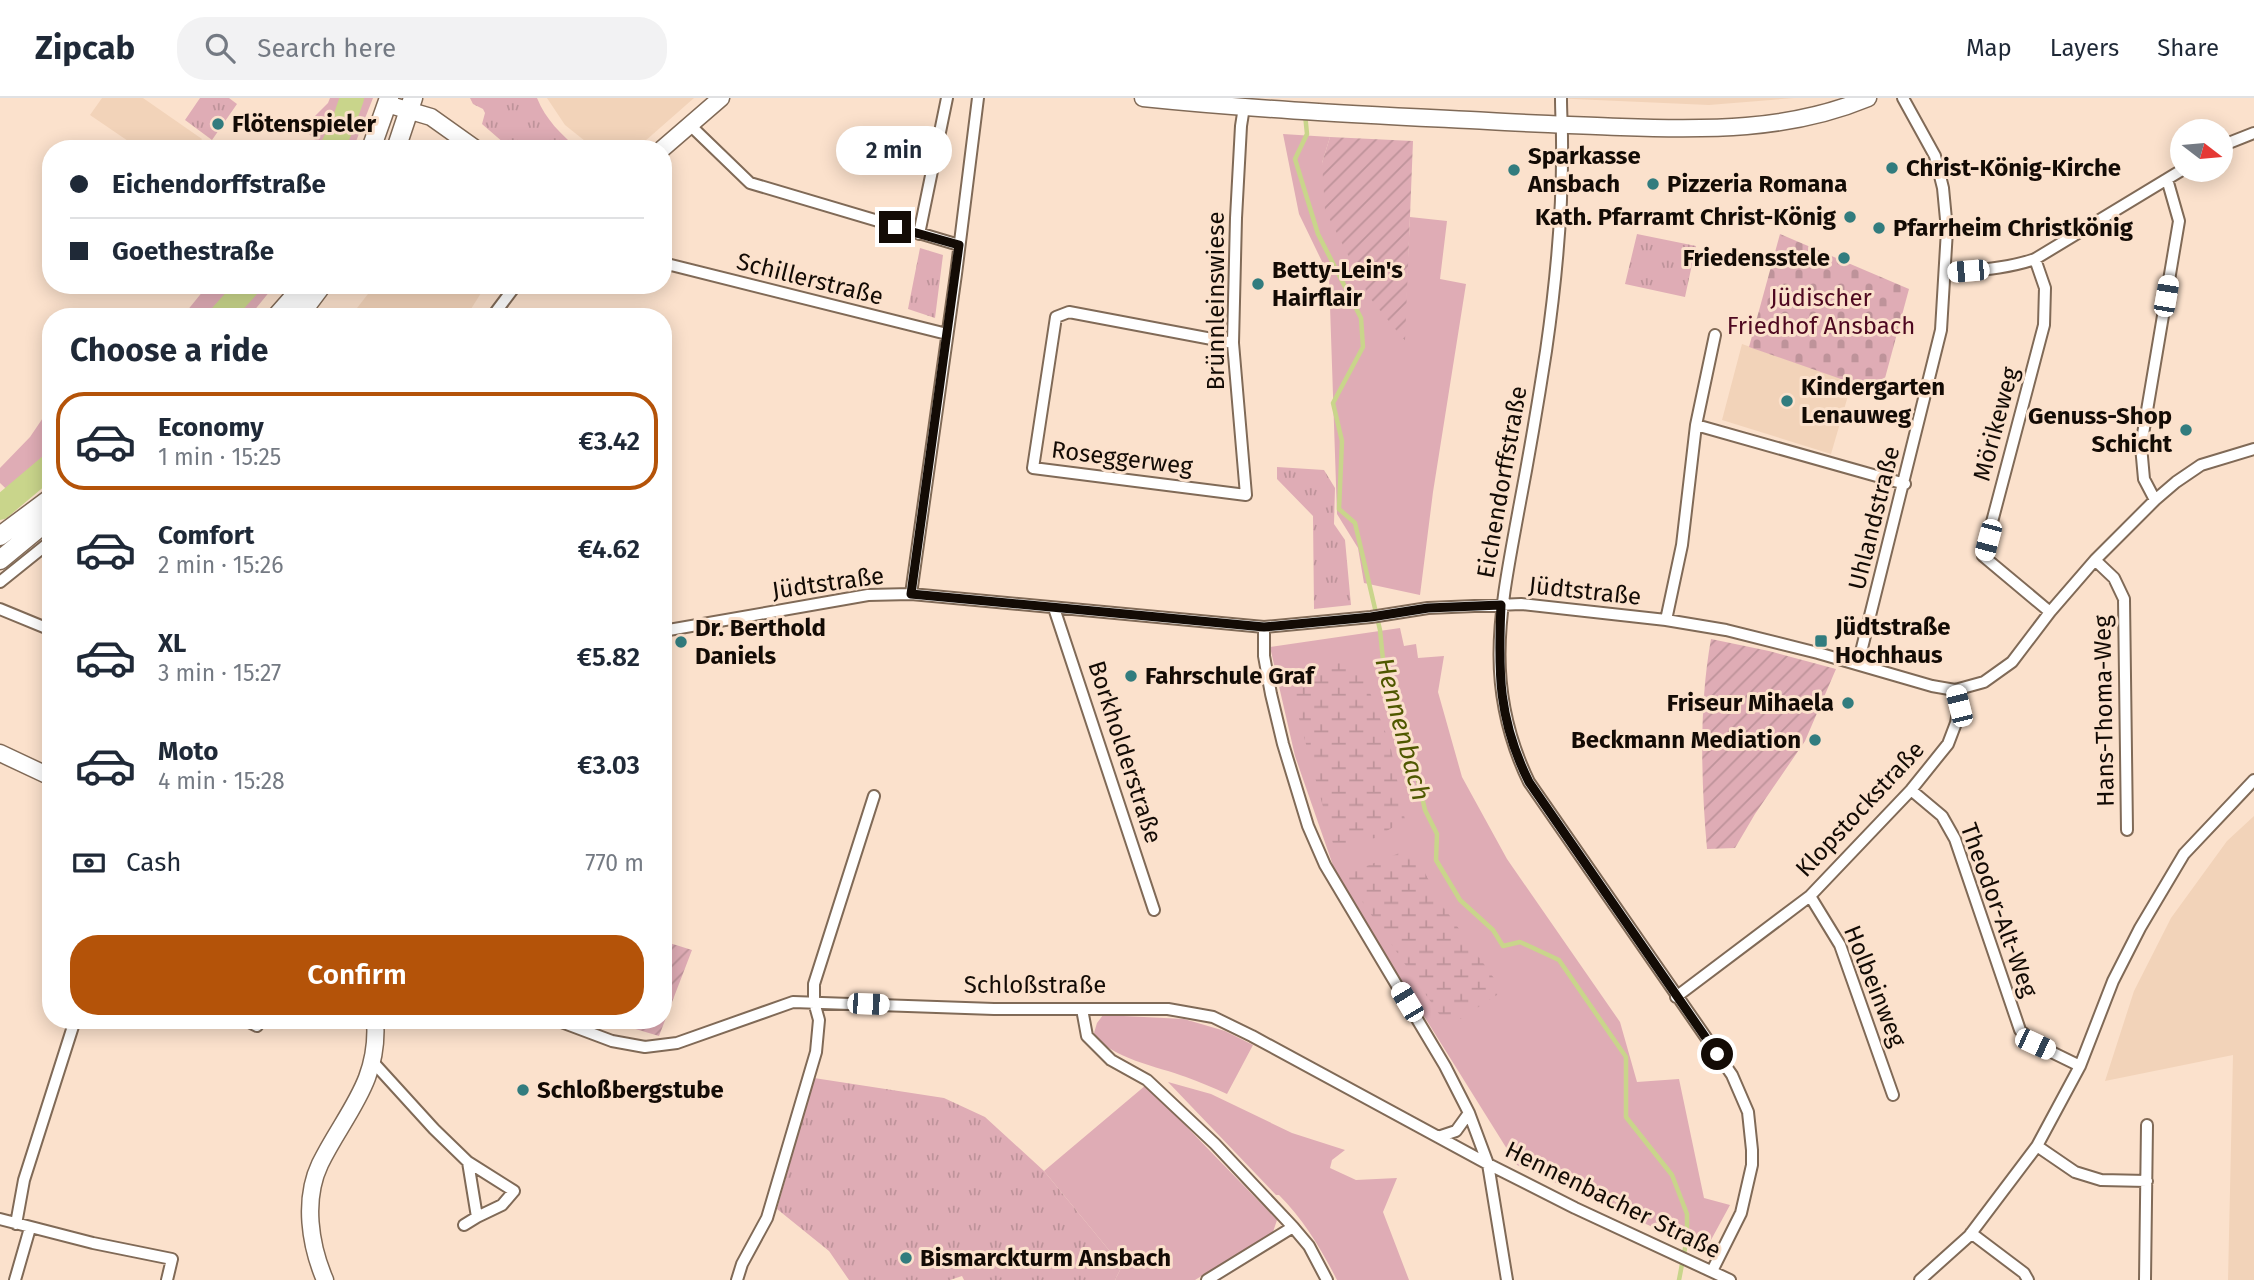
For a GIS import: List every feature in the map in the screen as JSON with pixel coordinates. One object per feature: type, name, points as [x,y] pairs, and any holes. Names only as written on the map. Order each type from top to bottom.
[{"type":"main road","points":[[672,141],[720,98]]},
{"type":"main road","points":[[1143,98],[1245,103],[1316,112],[1561,125],[1726,129],[1784,122],[1842,109],[1868,98]]},
{"type":"main road","points":[[374,140],[388,101],[411,104],[464,140]]},
{"type":"main road","points":[[399,140],[411,104]]},
{"type":"main road","points":[[284,308],[295,294]]},
{"type":"main road","points":[[0,536],[42,505]]},
{"type":"main road","points":[[0,560],[42,525]]},
{"type":"main road","points":[[0,753],[42,773]]},
{"type":"main road","points":[[325,1280],[310,1224],[311,1195],[319,1166],[367,1083],[373,1062],[376,1029]]},
{"type":"street","points":[[919,234],[947,98]]},
{"type":"street","points":[[911,594],[978,98]]},
{"type":"street","name":"Eichendorffstraße","points":[[1561,98],[1562,164],[1555,283],[1523,488],[1501,605],[1500,689],[1514,748],[1529,782],[1732,1075],[1748,1112],[1752,1150],[1748,1189],[1741,1213],[1712,1271]]},
{"type":"street","name":"Uhlandstraße","points":[[1858,664],[1905,484],[1941,330],[1946,273],[1943,188],[1935,156],[1903,98]]},
{"type":"street","name":"Brünnleinswiese","points":[[1245,103],[1241,126],[1236,218],[1233,343],[1246,495]]},
{"type":"street","points":[[691,126],[750,183],[959,245]]},
{"type":"street","points":[[2233,141],[2254,133]]},
{"type":"street","points":[[1946,273],[1990,269],[2035,259],[2170,177]]},
{"type":"street","points":[[2155,500],[2144,479],[2141,446],[2179,221],[2167,179]]},
{"type":"street","name":"Mörikeweg","points":[[2035,259],[2045,288],[2044,324],[1983,556],[2050,612]]},
{"type":"street","name":"Schillerstraße","points":[[672,265],[947,334]]},
{"type":"street","name":"Roseggerweg","points":[[1233,343],[1069,312],[1056,317],[1033,468],[1246,495]]},
{"type":"street","points":[[1666,620],[1682,545],[1696,425],[1715,335]]},
{"type":"street","points":[[1696,425],[1905,484]]},
{"type":"street","points":[[1955,690],[1984,682],[2012,662],[2095,560],[2155,500],[2201,465],[2254,449]]},
{"type":"street","points":[[0,582],[42,548]]},
{"type":"street","name":"Hans-Thoma-Weg","points":[[2095,560],[2115,578],[2124,599],[2127,830]]},
{"type":"street","name":"Jüdtstraße","points":[[672,629],[868,595],[911,594],[1264,627],[1385,616],[1428,608],[1521,604],[1666,620],[1726,630],[1955,690]]},
{"type":"street","name":"Borkholderstraße","points":[[1055,608],[1154,910]]},
{"type":"street","points":[[0,609],[42,626]]},
{"type":"street","name":"Hennenbacher Straße","points":[[1264,627],[1264,656],[1271,694],[1308,826],[1331,875],[1445,1066],[1469,1113],[1488,1164],[1730,1280]]},
{"type":"street","name":"Klopstockstraße","points":[[1676,997],[1810,895],[1911,790],[1948,744],[1959,706],[1955,690]]},
{"type":"street","points":[[1920,1280],[1971,1233],[2037,1146],[2080,1066],[2118,971],[2140,928],[2184,854],[2254,780]]},
{"type":"street","name":"Theodor-Alt-Weg","points":[[1911,790],[1942,816],[1955,839],[2020,1030],[2035,1044],[2080,1066]]},
{"type":"street","points":[[737,1280],[767,1218],[816,1052],[819,1020],[814,1002],[814,984],[874,796]]},
{"type":"street","name":"Holbeinweg","points":[[1810,895],[1840,945],[1894,1095]]},
{"type":"street","name":"Schloßstraße","points":[[580,1029],[612,1041],[645,1047],[677,1043],[793,1002],[994,1009],[1168,1009],[1213,1017],[1488,1164]]},
{"type":"street","points":[[1082,1009],[1087,1036],[1111,1060],[1147,1080],[1215,1144],[1309,1246],[1327,1280]]},
{"type":"street","points":[[16,1224],[24,1180],[72,1029]]},
{"type":"street","points":[[373,1062],[468,1162],[514,1191],[502,1205],[464,1225]]},
{"type":"street","points":[[1438,1137],[1456,1131],[1469,1113]]},
{"type":"street","points":[[2145,1280],[2147,1125]]},
{"type":"street","points":[[2037,1146],[2075,1172],[2101,1180],[2147,1181]]},
{"type":"street","points":[[468,1162],[477,1217]]},
{"type":"street","points":[[1488,1164],[1507,1280]]},
{"type":"street","points":[[0,1219],[172,1259],[167,1280]]},
{"type":"street","points":[[1207,1280],[1293,1227]]},
{"type":"street","points":[[15,1280],[30,1228]]},
{"type":"street","points":[[1971,1233],[2024,1273],[2028,1280]]},
{"type":"shaded area","points":[[102,98],[143,98],[202,139],[127,140],[90,115]]},
{"type":"shaded area","points":[[547,98],[694,98],[646,140],[584,140],[565,125]]},
{"type":"shaded area","points":[[1551,98],[1794,98],[1709,105]]},
{"type":"shaded area","points":[[368,294],[480,294],[472,308],[357,308]]},
{"type":"shaded area","name":"Kindergarten Lenauweg","points":[[1742,344],[1852,382],[1831,454],[1722,420]]},
{"type":"shaded area","points":[[2254,816],[2254,1280],[2228,1280],[2233,1055],[2105,1081],[2134,991],[2171,918],[2227,841]]},
{"type":"green space","points":[[200,98],[229,98],[237,104],[212,140],[185,120]]},
{"type":"green space","points":[[330,98],[373,98],[357,140],[315,140],[303,128]]},
{"type":"green space","points":[[470,98],[537,98],[549,120],[568,140],[501,140],[482,124],[485,113],[473,104]]},
{"type":"green space","points":[[1283,134],[1330,137],[1322,163],[1404,340],[1410,217],[1447,221],[1440,279],[1466,284],[1433,492],[1420,595],[1364,583],[1358,548],[1337,514],[1329,276],[1299,214]]},
{"type":"green space","points":[[1330,137],[1413,141],[1405,341],[1370,298],[1325,210],[1322,163]]},
{"type":"green space","points":[[1637,234],[1696,246],[1685,297],[1625,284]]},
{"type":"green space","name":"Jüdischer Friedhof Ansbach","points":[[1780,234],[1909,289],[1881,393],[1749,347]]},
{"type":"green space","points":[[920,248],[943,255],[935,318],[908,309]]},
{"type":"green space","points":[[201,294],[268,294],[256,308],[189,308]]},
{"type":"green space","points":[[42,419],[42,486],[20,502],[0,483],[0,468],[30,437]]},
{"type":"green space","points":[[1277,467],[1324,470],[1335,488],[1334,524],[1345,540],[1351,605],[1314,609],[1313,516],[1277,479]]},
{"type":"green space","points":[[1400,628],[1404,646],[1416,644],[1418,658],[1444,656],[1438,692],[1462,777],[1507,859],[1620,1022],[1637,1082],[1679,1079],[1704,1198],[1730,1205],[1705,1251],[1517,1165],[1337,877],[1295,756],[1270,647]]},
{"type":"green space","points":[[1711,639],[1836,669],[1805,741],[1735,848],[1707,849],[1702,744],[1704,690]]},
{"type":"green space","points":[[1339,663],[1362,672],[1390,744],[1405,820],[1375,838],[1334,847],[1288,678]]},
{"type":"green space","points":[[1412,848],[1440,902],[1503,991],[1448,1027],[1344,875]]},
{"type":"green space","points":[[672,944],[692,950],[672,1002]]},
{"type":"green space","points":[[1103,1015],[1184,1019],[1225,1031],[1253,1045],[1227,1094],[1186,1077],[1135,1061],[1111,1049],[1094,1033]]},
{"type":"green space","points":[[635,1029],[662,1029],[659,1036]]},
{"type":"green space","points":[[814,1078],[944,1098],[985,1117],[1044,1171],[1122,1266],[1115,1280],[964,1280],[962,1276],[950,1280],[849,1280],[829,1251],[777,1209]]},
{"type":"green space","points":[[1168,1082],[1211,1094],[1292,1133],[1345,1150],[1332,1160],[1330,1168],[1356,1180],[1397,1178],[1383,1212],[1409,1280],[1337,1280],[1296,1214]]},
{"type":"green space","points":[[1146,1085],[1277,1220],[1273,1232],[1195,1280],[1115,1280],[1122,1266],[1044,1171]]},
{"type":"waterway","points":[[336,140],[352,98]]},
{"type":"waterway","name":"Hennenbach","points":[[1305,114],[1307,134],[1295,159],[1318,234],[1361,318],[1363,347],[1333,403],[1342,441],[1339,509],[1355,523],[1380,630],[1383,660],[1392,699],[1406,728],[1425,810],[1437,834],[1436,860],[1460,900],[1493,930],[1503,946],[1520,942],[1559,960],[1626,1057],[1626,1117],[1672,1175],[1687,1214],[1687,1238],[1679,1280]]},
{"type":"waterway","points":[[228,308],[241,294]]},
{"type":"waterway","points":[[0,508],[42,473]]},
{"type":"place","name":"Flötenspieler","points":[[218,124]]},
{"type":"place","name":"Christ-König-Kirche","points":[[1892,168]]},
{"type":"place","name":"Sparkasse Ansbach","points":[[1514,170]]},
{"type":"place","name":"Pizzeria Romana","points":[[1653,184]]},
{"type":"place","name":"Kath. Pfarramt Christ-König","points":[[1850,217]]},
{"type":"place","name":"Pfarrheim Christkönig","points":[[1879,228]]},
{"type":"place","name":"Friedensstele","points":[[1844,258]]},
{"type":"place","name":"Betty-Lein's Hairflair","points":[[1258,284]]},
{"type":"place","name":"Kindergarten Lenauweg","points":[[1787,401]]},
{"type":"place","name":"Genuss-Shop Schicht","points":[[2186,430]]},
{"type":"place","name":"Jüdtstraße Hochhaus","points":[[1821,641]]},
{"type":"place","name":"Dr. Berthold Daniels","points":[[681,642]]},
{"type":"place","name":"Fahrschule Graf","points":[[1131,676]]},
{"type":"place","name":"Friseur Mihaela","points":[[1848,703]]},
{"type":"place","name":"Beckmann Mediation","points":[[1815,740]]},
{"type":"place","name":"Schloßbergstube","points":[[523,1090]]},
{"type":"place","name":"Bismarckturm Ansbach","points":[[906,1258]]},
{"type":"route","points":[[895,227],[959,245],[911,594],[1264,627],[1371,617],[1428,608],[1501,605],[1500,689],[1509,732],[1529,782],[1717,1054]]}]
